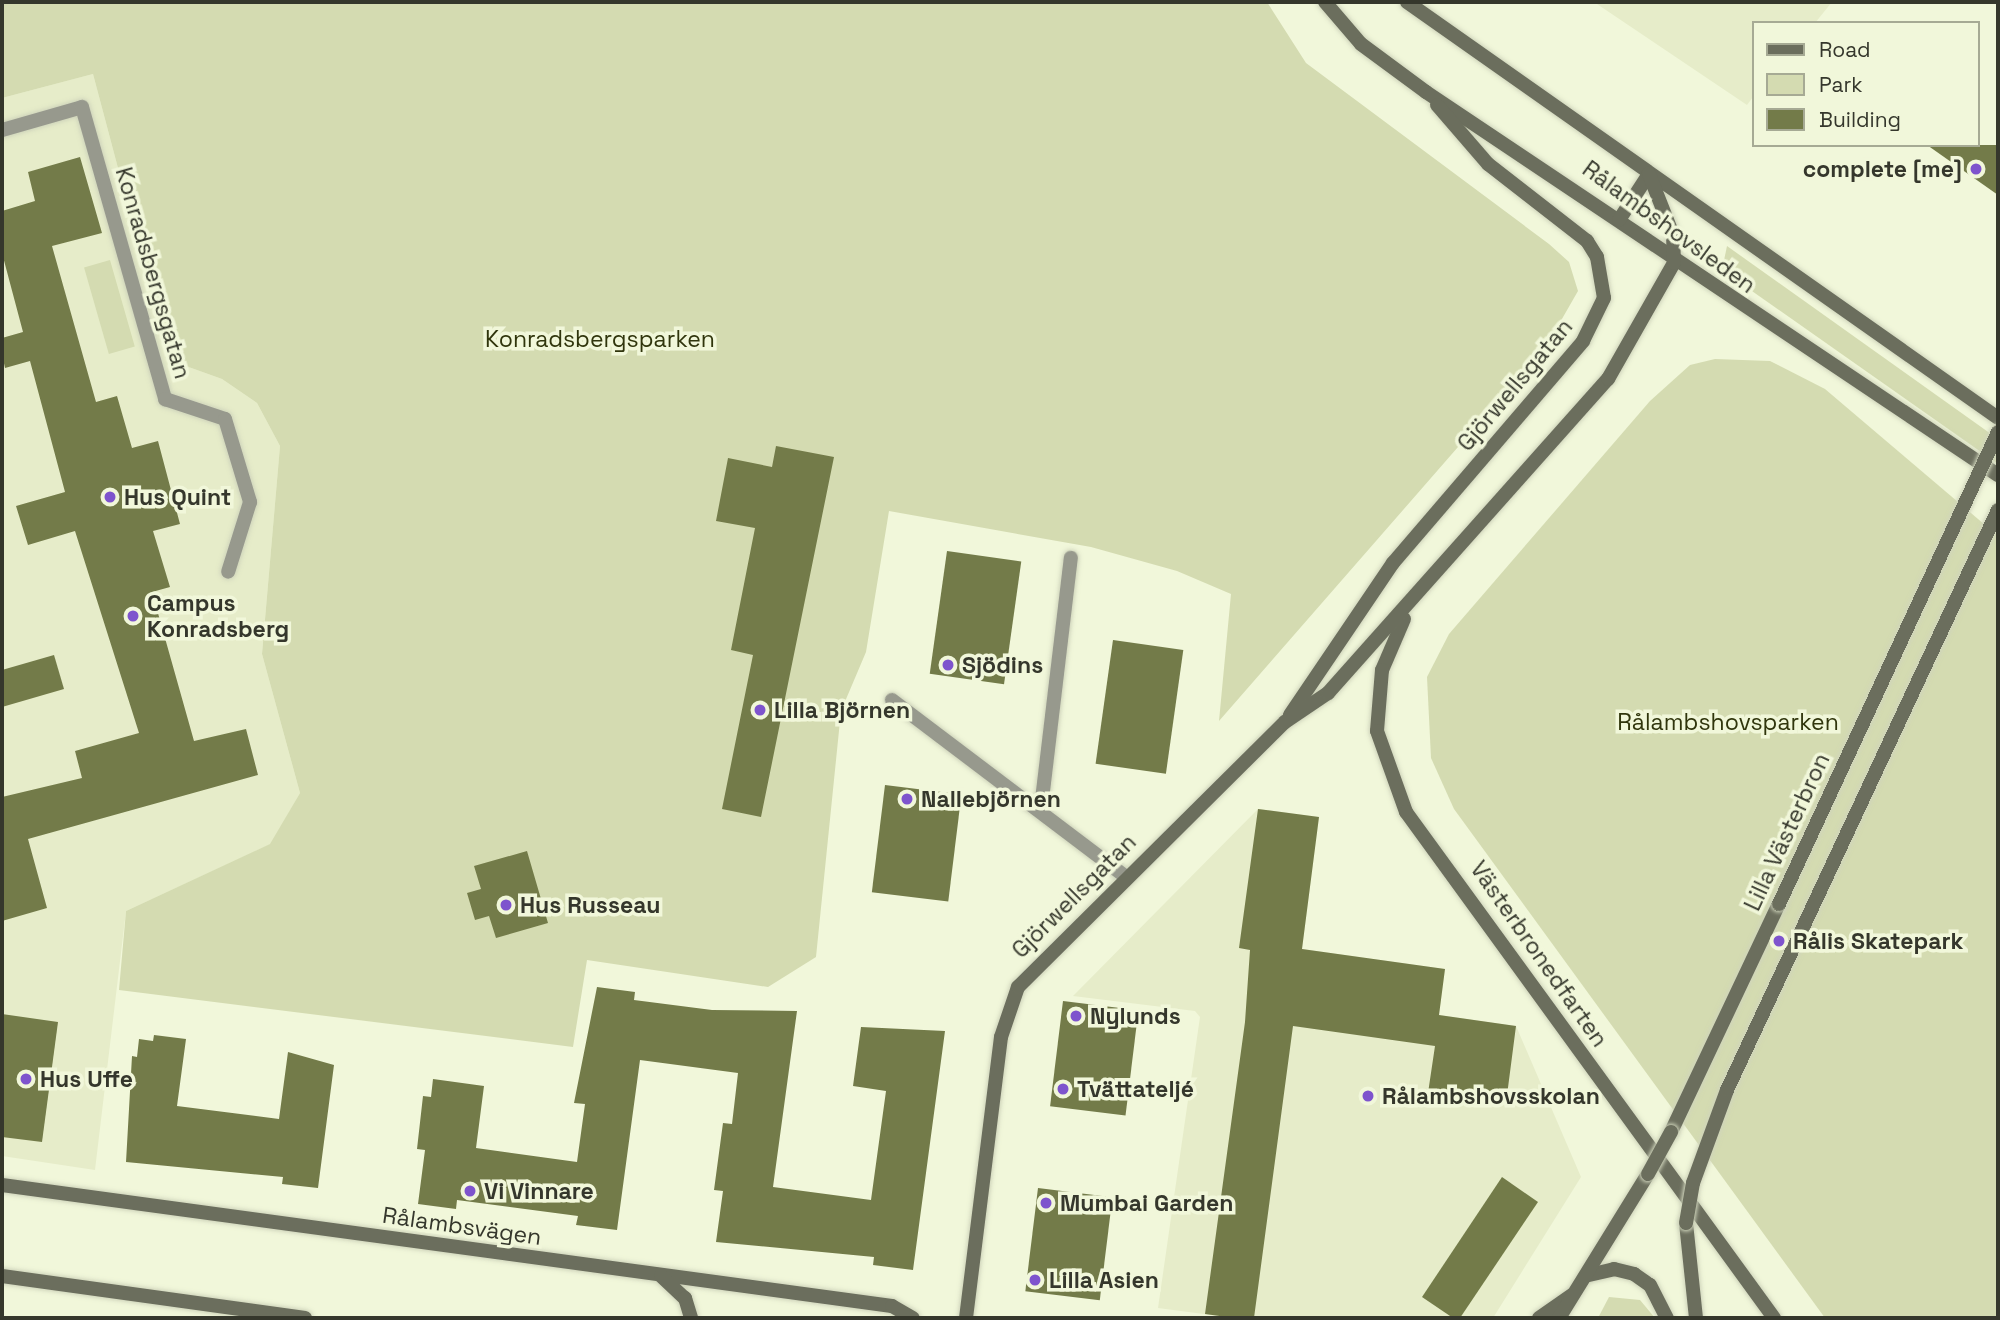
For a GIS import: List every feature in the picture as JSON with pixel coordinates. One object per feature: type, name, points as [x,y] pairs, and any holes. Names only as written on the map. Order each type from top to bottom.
[{"type":"main road","name":"Rålambshovsleden","points":[[1325,2],[1361,44],[1426,92],[1619,220],[1674,263],[1998,475]]},
{"type":"main road","name":"Rålambshovsleden","points":[[1407,2],[1998,418]]},
{"type":"main road","name":"Gjörwellsgatan","points":[[1285,722],[1393,563],[1502,438],[1597,321],[1602,276],[1587,241],[1488,164],[1426,92]]},
{"type":"main road","points":[[1619,220],[1649,174]]},
{"type":"main road","points":[[1649,174],[1674,235],[1674,263]]},
{"type":"main road","name":"Gjörwellsgatan","points":[[966,1318],[1008,1011],[1036,964],[1285,722],[1328,693],[1424,589],[1535,466],[1615,369],[1674,263]]},
{"type":"main road","name":"Lilla Västerbron","points":[[1575,1293],[1589,1275],[1648,1174],[1998,432]]},
{"type":"main road","points":[[1696,1318],[1686,1223],[1693,1183],[1727,1090],[1998,510]]},
{"type":"main road","name":"Västerbronedfarten","points":[[1424,589],[1398,628],[1382,670],[1377,731],[1390,780],[1406,812],[1774,1318]]},
{"type":"main road","name":"Rålambsvägen","points":[[2,1185],[892,1306],[913,1318]]},
{"type":"main road","points":[[1589,1275],[1614,1269],[1634,1274],[1650,1285],[1667,1318]]},
{"type":"main road","points":[[2,1276],[305,1318]]},
{"type":"main road","points":[[661,1276],[685,1298],[691,1318]]},
{"type":"main road","points":[[1539,1318],[1575,1293]]},
{"type":"main road","points":[[1559,1318],[1575,1293]]},
{"type":"street","name":"Konradsbergsgatan","points":[[2,130],[82,107],[165,399],[225,419],[250,502],[228,572]]},
{"type":"street","points":[[1041,808],[1071,558]]},
{"type":"street","points":[[892,699],[1041,808],[1125,876]]},
{"type":"shaded area","points":[[1594,2],[1832,2],[1817,21],[1752,21],[1752,98],[1747,105]]},
{"type":"shaded area","name":"Campus Konradsberg","points":[[93,74],[169,360],[222,379],[257,403],[280,446],[262,654],[300,793],[271,844],[126,911],[95,1170],[2,1156],[2,98]]},
{"type":"shaded area","name":"Rålambshovsskolan","points":[[1258,809],[1319,817],[1302,949],[1445,969],[1439,1015],[1516,1026],[1581,1177],[1493,1318],[1234,1318],[1158,1308],[1200,1017],[1195,1011],[1073,996]]},
{"type":"green space","name":"Konradsbergsparken","points":[[2,2],[1267,2],[1306,63],[1549,244],[1569,262],[1578,291],[1547,345],[1219,721],[1231,594],[1177,571],[1091,547],[889,511],[866,652],[841,711],[816,957],[768,987],[587,960],[573,1047],[119,990],[126,911],[270,844],[300,793],[262,654],[280,446],[257,403],[222,379],[169,360],[93,74],[2,98]]},
{"type":"green space","points":[[1727,246],[1998,439],[1998,464],[1722,270]]},
{"type":"green space","points":[[110,260],[135,347],[109,354],[84,267]]},
{"type":"green space","name":"Rålambshovsparken","points":[[1715,359],[1770,361],[1825,389],[1998,536],[1998,1318],[1825,1318],[1454,809],[1431,758],[1427,677],[1449,634],[1650,401],[1690,365]]},
{"type":"green space","points":[[1609,1297],[1640,1300],[1655,1318],[1598,1318]]},
{"type":"building","points":[[1998,145],[1998,195],[1930,147]]},
{"type":"building","name":"Hus Quint","points":[[80,157],[102,233],[52,246],[96,402],[117,396],[132,448],[158,441],[180,524],[153,531],[170,587],[152,592],[194,741],[246,729],[258,775],[28,839],[47,908],[2,921],[2,797],[82,778],[75,751],[139,733],[75,531],[28,545],[16,506],[65,492],[30,361],[5,368],[2,338],[23,332],[2,253],[2,211],[35,201],[28,172]]},
{"type":"building","points":[[776,446],[834,457],[761,817],[722,809],[753,655],[731,650],[755,528],[716,521],[728,458],[772,467]]},
{"type":"building","points":[[947,551],[1021,561],[1004,684],[930,674]]},
{"type":"building","points":[[1113,640],[1183,650],[1166,774],[1096,764]]},
{"type":"building","points":[[54,655],[64,689],[2,707],[2,670]]},
{"type":"building","points":[[885,785],[961,794],[948,902],[872,892]]},
{"type":"building","points":[[1258,809],[1319,817],[1302,949],[1445,969],[1439,1015],[1516,1026],[1506,1103],[1428,1093],[1435,1046],[1293,1026],[1254,1318],[1234,1318],[1205,1314],[1245,1022],[1250,950],[1239,948]]},
{"type":"building","name":"Hus Russeau","points":[[527,851],[548,923],[496,938],[489,916],[475,920],[467,893],[481,889],[474,866]]},
{"type":"building","points":[[597,987],[635,992],[634,1000],[712,1010],[797,1011],[773,1187],[871,1200],[886,1091],[853,1086],[861,1027],[945,1031],[913,1270],[873,1265],[874,1257],[716,1242],[723,1191],[714,1190],[723,1123],[732,1124],[738,1073],[640,1060],[617,1230],[576,1225],[578,1216],[457,1200],[456,1209],[418,1204],[425,1150],[417,1149],[423,1096],[431,1097],[433,1079],[484,1086],[476,1148],[577,1162],[585,1104],[574,1103]]},
{"type":"building","points":[[1063,1001],[1138,1010],[1126,1115],[1050,1106]]},
{"type":"building","name":"Hus Uffe","points":[[2,1014],[58,1022],[42,1142],[2,1137]]},
{"type":"building","points":[[154,1035],[186,1039],[177,1106],[279,1119],[288,1052],[334,1065],[318,1188],[282,1184],[283,1177],[126,1162],[132,1056],[137,1057],[139,1039],[153,1041]]},
{"type":"building","points":[[1502,1177],[1538,1202],[1460,1318],[1453,1318],[1422,1297]]},
{"type":"building","points":[[1038,1188],[1112,1197],[1100,1300],[1025,1291]]},
{"type":"place","name":"complete [me]","points":[[1976,169]]},
{"type":"place","name":"Hus Quint","points":[[110,497]]},
{"type":"place","name":"Campus Konradsberg","points":[[133,616]]},
{"type":"place","name":"Sjödins","points":[[948,665]]},
{"type":"place","name":"Lilla Björnen","points":[[760,710]]},
{"type":"place","name":"Nallebjörnen","points":[[907,799]]},
{"type":"place","name":"Hus Russeau","points":[[506,905]]},
{"type":"place","name":"Rålis Skatepark","points":[[1779,941]]},
{"type":"place","name":"Nylunds","points":[[1076,1016]]},
{"type":"place","name":"Hus Uffe","points":[[26,1079]]},
{"type":"place","name":"Tvättateljé","points":[[1063,1089]]},
{"type":"place","name":"Rålambshovsskolan","points":[[1368,1096]]},
{"type":"place","name":"Vi Vinnare","points":[[470,1191]]},
{"type":"place","name":"Mumbai Garden","points":[[1046,1203]]},
{"type":"place","name":"Lilla Asien","points":[[1035,1280]]}]
